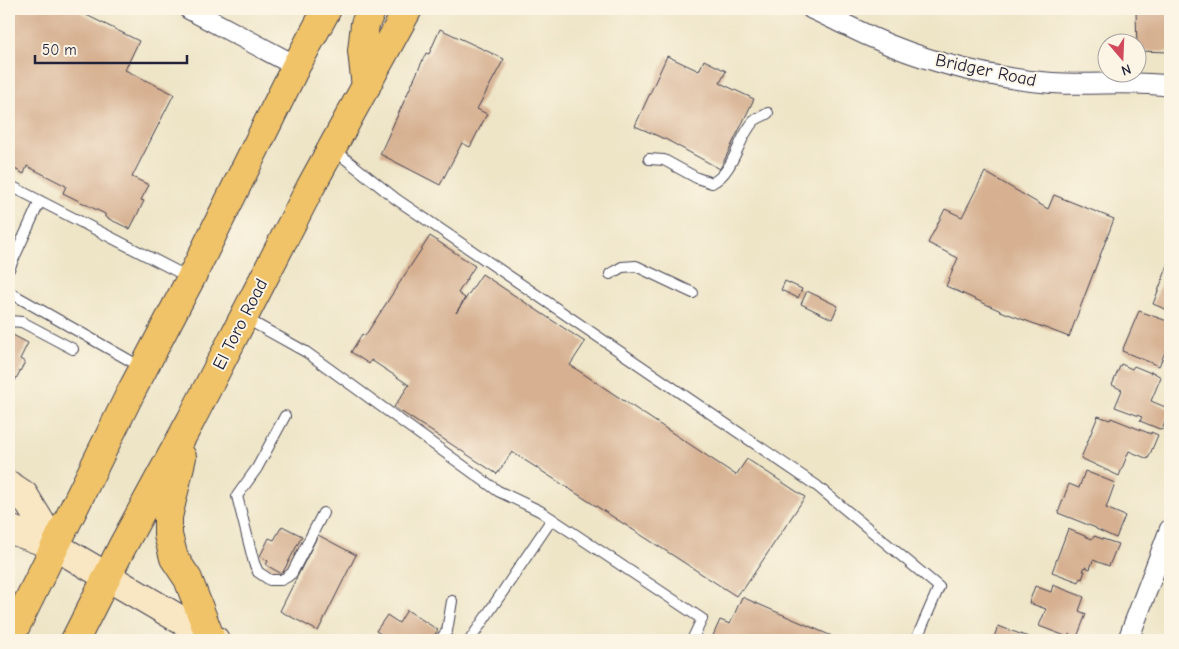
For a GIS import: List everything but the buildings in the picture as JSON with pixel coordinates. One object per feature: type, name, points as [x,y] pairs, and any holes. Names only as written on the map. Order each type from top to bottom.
[{"type":"main road","points":[[9,640],[296,66],[327,9]]},
{"type":"main road","points":[[366,87],[362,51],[364,24],[372,9]]},
{"type":"main road","name":"El Toro Road","points":[[75,640],[107,575],[191,420],[332,148],[408,9]]},
{"type":"main road","points":[[191,420],[168,517],[168,534],[174,558],[188,580],[213,639]]},
{"type":"main road","points":[[9,486],[24,495],[56,546]]},
{"type":"main road","points":[[9,529],[56,546],[213,639]]},
{"type":"street","points":[[189,9],[296,66]]},
{"type":"street","name":"Bridger Road","points":[[812,9],[871,37],[930,58],[972,70],[1014,79],[1054,83],[1170,86]]},
{"type":"street","points":[[1128,640],[1170,529]]},
{"type":"lane","points":[[649,159],[664,160],[697,178],[712,183],[719,180],[726,172],[754,121],[768,114]]},
{"type":"lane","points":[[332,148],[396,199],[817,486],[939,587],[916,640]]},
{"type":"lane","points":[[9,185],[191,278]]},
{"type":"lane","points":[[9,269],[40,201]]},
{"type":"lane","points":[[610,274],[622,267],[636,266],[693,293]]},
{"type":"lane","points":[[9,292],[144,368]]},
{"type":"lane","points":[[244,317],[306,352],[498,491],[540,511],[702,619],[692,640]]},
{"type":"lane","points":[[9,321],[22,322],[73,349]]},
{"type":"lane","points":[[286,416],[257,468],[237,496],[258,572],[270,580],[281,580],[292,573],[323,513]]},
{"type":"lane","points":[[470,640],[552,519]]},
{"type":"lane","points":[[440,640],[447,631],[452,601]]}]
